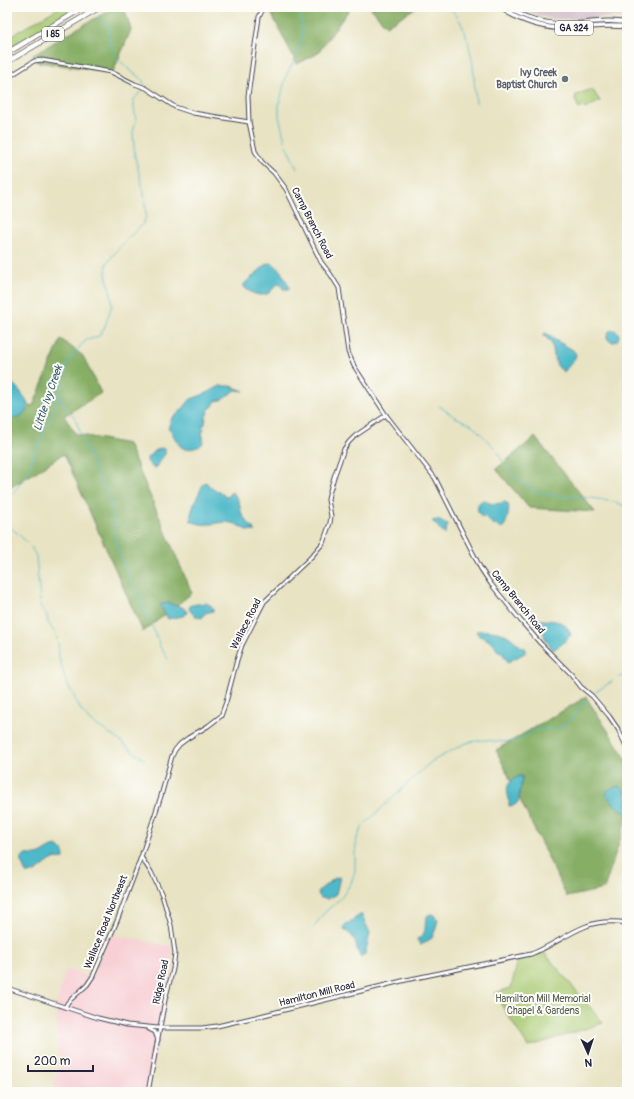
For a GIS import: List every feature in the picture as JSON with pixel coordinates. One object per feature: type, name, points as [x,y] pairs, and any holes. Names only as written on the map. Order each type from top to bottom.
[{"type":"highway","name":"I 85","points":[[7,53],[84,7]]},
{"type":"highway","name":"I 85","points":[[7,62],[100,7]]},
{"type":"main road","name":"GA 324","points":[[500,7],[521,19],[545,26],[566,28],[602,25],[627,27]]},
{"type":"main road","name":"GA 324","points":[[507,7],[529,18],[552,23],[573,24],[616,21],[627,23]]},
{"type":"street","name":"Camp Branch Road","points":[[264,7],[259,17],[248,96],[249,122],[255,151],[262,162],[274,174],[286,190],[322,262],[339,288],[348,352],[354,366],[386,415],[434,476],[481,569],[491,584],[530,632],[571,674],[581,687],[592,696],[609,716],[627,748]]},
{"type":"street","points":[[7,78],[34,61],[42,60],[111,72],[146,88],[175,107],[193,113],[249,122]]},
{"type":"street","name":"Wallace Road","points":[[141,857],[175,750],[188,738],[221,716],[242,645],[264,602],[311,557],[323,543],[331,516],[328,500],[329,494],[344,449],[355,436],[386,415]]},
{"type":"street","name":"Wallace Road Northeast","points":[[65,1007],[68,1002],[87,985],[93,976],[117,921],[141,857]]},
{"type":"street","name":"Ridge Road","points":[[141,857],[151,872],[162,895],[171,925],[175,953],[148,1092]]},
{"type":"street","name":"Hamilton Mill Road","points":[[7,988],[109,1021],[127,1025],[148,1028],[195,1028],[226,1024],[408,979],[531,954],[592,924],[611,922],[627,923]]},
{"type":"street","points":[[148,1028],[155,1032],[158,1040]]},
{"type":"shaded area","points":[[515,7],[627,7],[627,19],[614,17],[592,19],[551,19],[525,12]]},
{"type":"shaded area","points":[[111,935],[172,946],[172,970],[163,1023],[148,1092],[53,1092],[59,1060],[56,1006],[66,969],[92,978]]},
{"type":"green space","points":[[60,7],[81,7],[7,50],[7,38]]},
{"type":"green space","points":[[115,7],[124,7],[131,30],[113,72],[37,62],[33,55]]},
{"type":"green space","points":[[268,7],[351,7],[317,54],[297,64]]},
{"type":"green space","points":[[370,7],[417,7],[386,26]]},
{"type":"green space","points":[[592,89],[600,101],[585,109],[583,106],[579,109],[575,99],[576,95]]},
{"type":"green space","points":[[61,339],[83,356],[101,393],[64,416],[76,434],[128,444],[192,593],[143,632],[64,454],[10,488],[7,483],[7,399],[33,406]]},
{"type":"green space","points":[[535,437],[595,512],[529,508],[496,469]]},
{"type":"green space","points":[[586,697],[627,760],[627,818],[604,889],[567,897],[496,750]]},
{"type":"green space","name":"Hamilton Mill Memorial Chapel & Gardens","points":[[543,951],[603,1023],[528,1047],[494,993],[511,988],[518,959],[532,956]]},
{"type":"water","points":[[268,263],[273,264],[279,269],[288,284],[289,289],[283,289],[281,285],[278,284],[269,293],[259,295],[252,293],[244,287],[244,284]]},
{"type":"water","points":[[611,330],[615,330],[619,336],[615,342],[611,342],[607,338],[607,334]]},
{"type":"water","points":[[546,333],[573,350],[576,354],[575,358],[564,372],[555,362],[551,343],[544,336]]},
{"type":"water","points":[[7,380],[25,397],[28,406],[24,414],[16,418],[7,416]]},
{"type":"water","points":[[220,386],[231,386],[244,391],[236,390],[221,400],[216,401],[208,410],[209,413],[206,416],[205,424],[202,426],[204,429],[202,433],[202,445],[184,449],[179,445],[168,428],[172,418],[178,414],[191,399]]},
{"type":"water","points":[[161,448],[165,449],[165,454],[155,468],[153,468],[147,461],[147,458],[153,452]]},
{"type":"water","points":[[205,482],[214,490],[219,491],[226,497],[232,492],[239,501],[243,516],[256,531],[249,531],[239,525],[227,522],[202,524],[191,521],[191,513]]},
{"type":"water","points":[[484,499],[491,504],[505,502],[508,504],[508,516],[503,528],[495,525],[485,516],[482,517],[479,514],[478,505]]},
{"type":"water","points":[[437,520],[448,524],[444,534],[432,521]]},
{"type":"water","points":[[168,603],[184,608],[187,613],[183,616],[168,619],[160,605]]},
{"type":"water","points":[[205,603],[212,607],[213,611],[205,613],[202,618],[194,615],[189,608],[191,605]]},
{"type":"water","points":[[533,619],[560,622],[568,629],[571,635],[553,650],[546,640],[542,629]]},
{"type":"water","points":[[476,631],[493,631],[502,633],[510,637],[525,649],[525,653],[508,662],[493,643],[479,636]]},
{"type":"water","points":[[522,776],[522,780],[518,802],[515,805],[509,806],[508,785]]},
{"type":"water","points":[[619,786],[626,794],[627,814],[613,803],[606,795],[608,790]]},
{"type":"water","points":[[57,846],[64,854],[64,858],[54,859],[37,871],[26,873],[21,862],[21,858],[23,856],[39,854]]},
{"type":"water","points":[[340,877],[336,894],[328,899],[321,898],[319,896],[318,891],[335,878]]},
{"type":"water","points":[[432,914],[438,919],[436,928],[432,938],[420,945],[417,939],[425,931],[426,919],[428,915]]},
{"type":"water","points":[[362,915],[370,933],[365,954],[362,956],[358,953],[353,937],[343,929],[344,926]]},
{"type":"waterway","points":[[285,141],[279,116],[279,103],[286,76],[302,39],[302,28],[298,7]]},
{"type":"waterway","points":[[448,7],[460,21],[467,38]]},
{"type":"waterway","name":"Little Ivy Creek","points":[[97,16],[108,26],[110,45],[118,59],[142,79],[144,84]]},
{"type":"waterway","points":[[468,41],[473,64],[476,103]]},
{"type":"waterway","name":"Little Ivy Creek","points":[[127,239],[143,224],[146,216],[144,193],[135,157],[133,132],[136,120],[134,99],[143,90]]},
{"type":"waterway","points":[[286,145],[297,169]]},
{"type":"waterway","name":"Little Ivy Creek","points":[[7,502],[26,476],[43,435],[45,426],[51,417],[63,383],[67,364],[82,344],[87,340],[99,336],[105,327],[112,304],[106,274],[107,263],[125,242]]},
{"type":"waterway","points":[[59,395],[63,404],[75,418],[81,434]]},
{"type":"waterway","points":[[439,406],[455,417],[472,425],[495,448]]},
{"type":"waterway","points":[[83,440],[98,476],[109,496],[115,537],[121,557],[143,603],[160,647],[168,659]]},
{"type":"waterway","points":[[498,452],[503,462],[516,477],[533,490],[551,495],[583,497],[614,502],[627,507]]},
{"type":"waterway","points":[[7,524],[28,543]]},
{"type":"waterway","points":[[31,547],[36,556],[40,601]]},
{"type":"waterway","points":[[40,604],[41,609],[47,615],[48,623],[56,634],[57,640]]},
{"type":"waterway","points":[[58,643],[59,658],[66,681],[81,710],[90,721],[115,737],[145,760]]},
{"type":"waterway","points":[[618,678],[627,676]]},
{"type":"waterway","points":[[596,692],[613,681]]},
{"type":"waterway","points":[[366,823],[431,762],[469,742],[484,740],[504,742],[513,741],[535,730],[562,726],[575,715],[578,708],[588,700]]},
{"type":"waterway","points":[[314,927],[323,914],[342,897],[351,883],[355,871],[357,838],[363,826]]},
{"type":"place","name":"Ivy Creek Baptist Church","points":[[565,79]]}]
